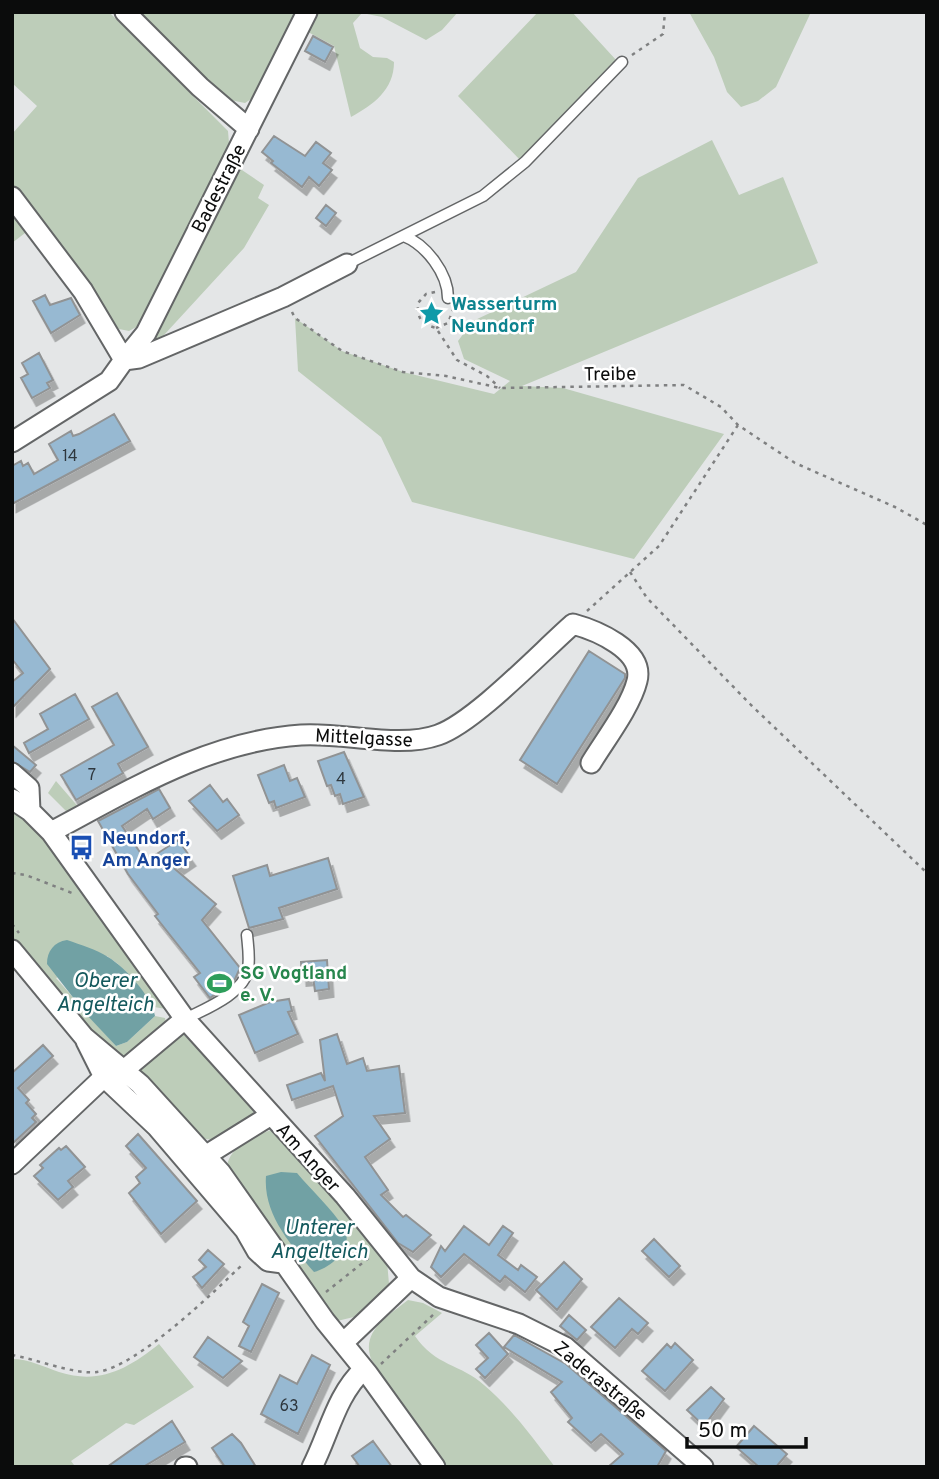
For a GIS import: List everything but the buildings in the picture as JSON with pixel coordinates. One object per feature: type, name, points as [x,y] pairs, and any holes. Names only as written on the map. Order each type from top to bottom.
[{"type":"street","points":[[125,12],[200,87],[249,129]]},
{"type":"street","name":"Badestraße","points":[[15,436],[109,381],[146,333],[307,12]]},
{"type":"street","points":[[12,197],[83,290],[124,360],[139,358],[283,297],[347,264]]},
{"type":"street","points":[[573,624],[593,629],[623,649],[636,662],[638,680],[592,763]]},
{"type":"street","name":"Mittelgasse","points":[[51,832],[177,765],[261,740],[340,734],[419,741],[441,734],[474,712],[573,624]]},
{"type":"street","points":[[12,774],[29,788],[30,811]]},
{"type":"street","name":"Am Anger","points":[[12,799],[30,811],[51,832],[185,1020],[345,1196],[411,1278]]},
{"type":"street","points":[[12,950],[84,1037],[124,1070],[176,1121],[205,1156],[259,1225],[283,1263],[435,1467]]},
{"type":"street","points":[[124,1070],[185,1020]]},
{"type":"street","points":[[84,1037],[104,1077],[157,1127],[245,1230],[257,1251],[268,1261],[283,1263]]},
{"type":"street","points":[[12,1164],[104,1077]]},
{"type":"street","name":"Am Anger","points":[[205,1156],[271,1115]]},
{"type":"street","points":[[343,1343],[411,1278]]},
{"type":"street","name":"Zaderastraße","points":[[411,1278],[452,1301],[519,1324],[565,1347],[703,1467]]},
{"type":"street","points":[[312,1467],[341,1399],[366,1371]]},
{"type":"lane","points":[[347,264],[483,196],[525,162],[622,62]]},
{"type":"lane","points":[[404,236],[418,242],[430,257],[448,285],[448,298]]},
{"type":"lane","points":[[185,1020],[223,999],[246,978],[249,967],[247,935]]},
{"type":"path","points":[[622,62],[663,34],[665,12]]},
{"type":"path","points":[[437,292],[448,298],[453,310],[448,323],[436,328],[424,325],[417,315],[418,303],[426,294],[437,292]]},
{"type":"path","name":"Treibe","points":[[283,297],[295,318],[342,351],[403,372],[446,376],[500,388],[684,385],[721,407],[738,425],[795,463],[895,506],[927,524]]},
{"type":"path","points":[[436,328],[457,359],[487,376],[500,388]]},
{"type":"path","points":[[573,624],[659,546],[738,425]]},
{"type":"path","points":[[630,572],[647,598],[751,705],[927,873]]},
{"type":"path","points":[[12,873],[26,875],[89,903],[97,897]]},
{"type":"path","points":[[12,1355],[96,1372],[116,1367],[162,1334],[257,1251]]},
{"type":"path","points":[[321,1297],[373,1255]]},
{"type":"path","points":[[366,1371],[452,1301]]},
{"type":"green space","points":[[12,12],[109,12],[228,131],[229,143],[223,161],[140,325],[129,331],[119,329],[108,318],[64,249],[12,186],[12,134],[37,106],[12,83]]},
{"type":"green space","points":[[138,12],[300,12],[254,97],[245,103],[225,99]]},
{"type":"green space","points":[[314,12],[458,12],[442,30],[426,40],[382,17],[362,13],[353,23],[360,48],[373,57],[387,58],[394,62],[393,72],[381,96],[351,117],[334,46],[308,32]]},
{"type":"green space","points":[[538,12],[572,12],[617,61],[521,161],[458,96]]},
{"type":"green space","points":[[689,12],[811,12],[776,87],[758,101],[741,107],[727,92],[714,57]]},
{"type":"green space","points":[[712,140],[739,195],[783,177],[818,263],[522,386],[563,388],[724,434],[634,559],[412,502],[381,437],[298,371],[295,318],[342,351],[403,372],[494,394],[510,381],[464,359],[458,341],[473,321],[576,272],[638,178]]},
{"type":"green space","points":[[236,166],[264,185],[258,198],[269,205],[244,248],[153,347],[151,341]]},
{"type":"green space","points":[[12,212],[29,230],[12,243]]},
{"type":"green space","points":[[56,781],[81,810],[69,814],[48,793]]},
{"type":"green space","points":[[12,803],[33,818],[166,1009],[154,1007],[118,964],[107,956],[56,978],[116,1046],[127,1042],[155,1016],[165,1018],[166,1023],[124,1058],[99,1041],[64,1007],[13,943],[10,899]]},
{"type":"green space","points":[[182,1033],[253,1107],[253,1117],[220,1138],[205,1139],[197,1136],[138,1071]]},
{"type":"green space","points":[[271,1130],[284,1135],[387,1261],[389,1284],[358,1316],[337,1321],[326,1314],[227,1169],[236,1149],[250,1139]]},
{"type":"green space","points":[[408,1300],[423,1303],[442,1313],[415,1336],[423,1346],[440,1359],[475,1378],[494,1394],[555,1467],[444,1467],[371,1359],[369,1349],[373,1332],[385,1318]]},
{"type":"green space","points":[[159,1344],[194,1387],[134,1425],[126,1423],[71,1461],[74,1465],[71,1467],[12,1467],[12,1359],[87,1377],[124,1367]]},
{"type":"water","name":"Oberer Angelteich","points":[[67,940],[115,962],[130,975],[149,1000],[155,1016],[127,1042],[116,1046],[86,1014],[47,964],[52,948]]},
{"type":"water","name":"Unterer Angelteich","points":[[281,1172],[297,1173],[328,1207],[347,1235],[344,1250],[333,1262],[320,1270],[314,1272],[288,1240],[274,1216],[266,1190],[266,1176]]},
{"type":"place","name":"Wasserturm Neundorf","points":[[431,314]]},
{"type":"place","name":"Neundorf, Am Anger","points":[[82,848]]},
{"type":"place","name":"SG Vogtland e. V.","points":[[220,983]]}]
